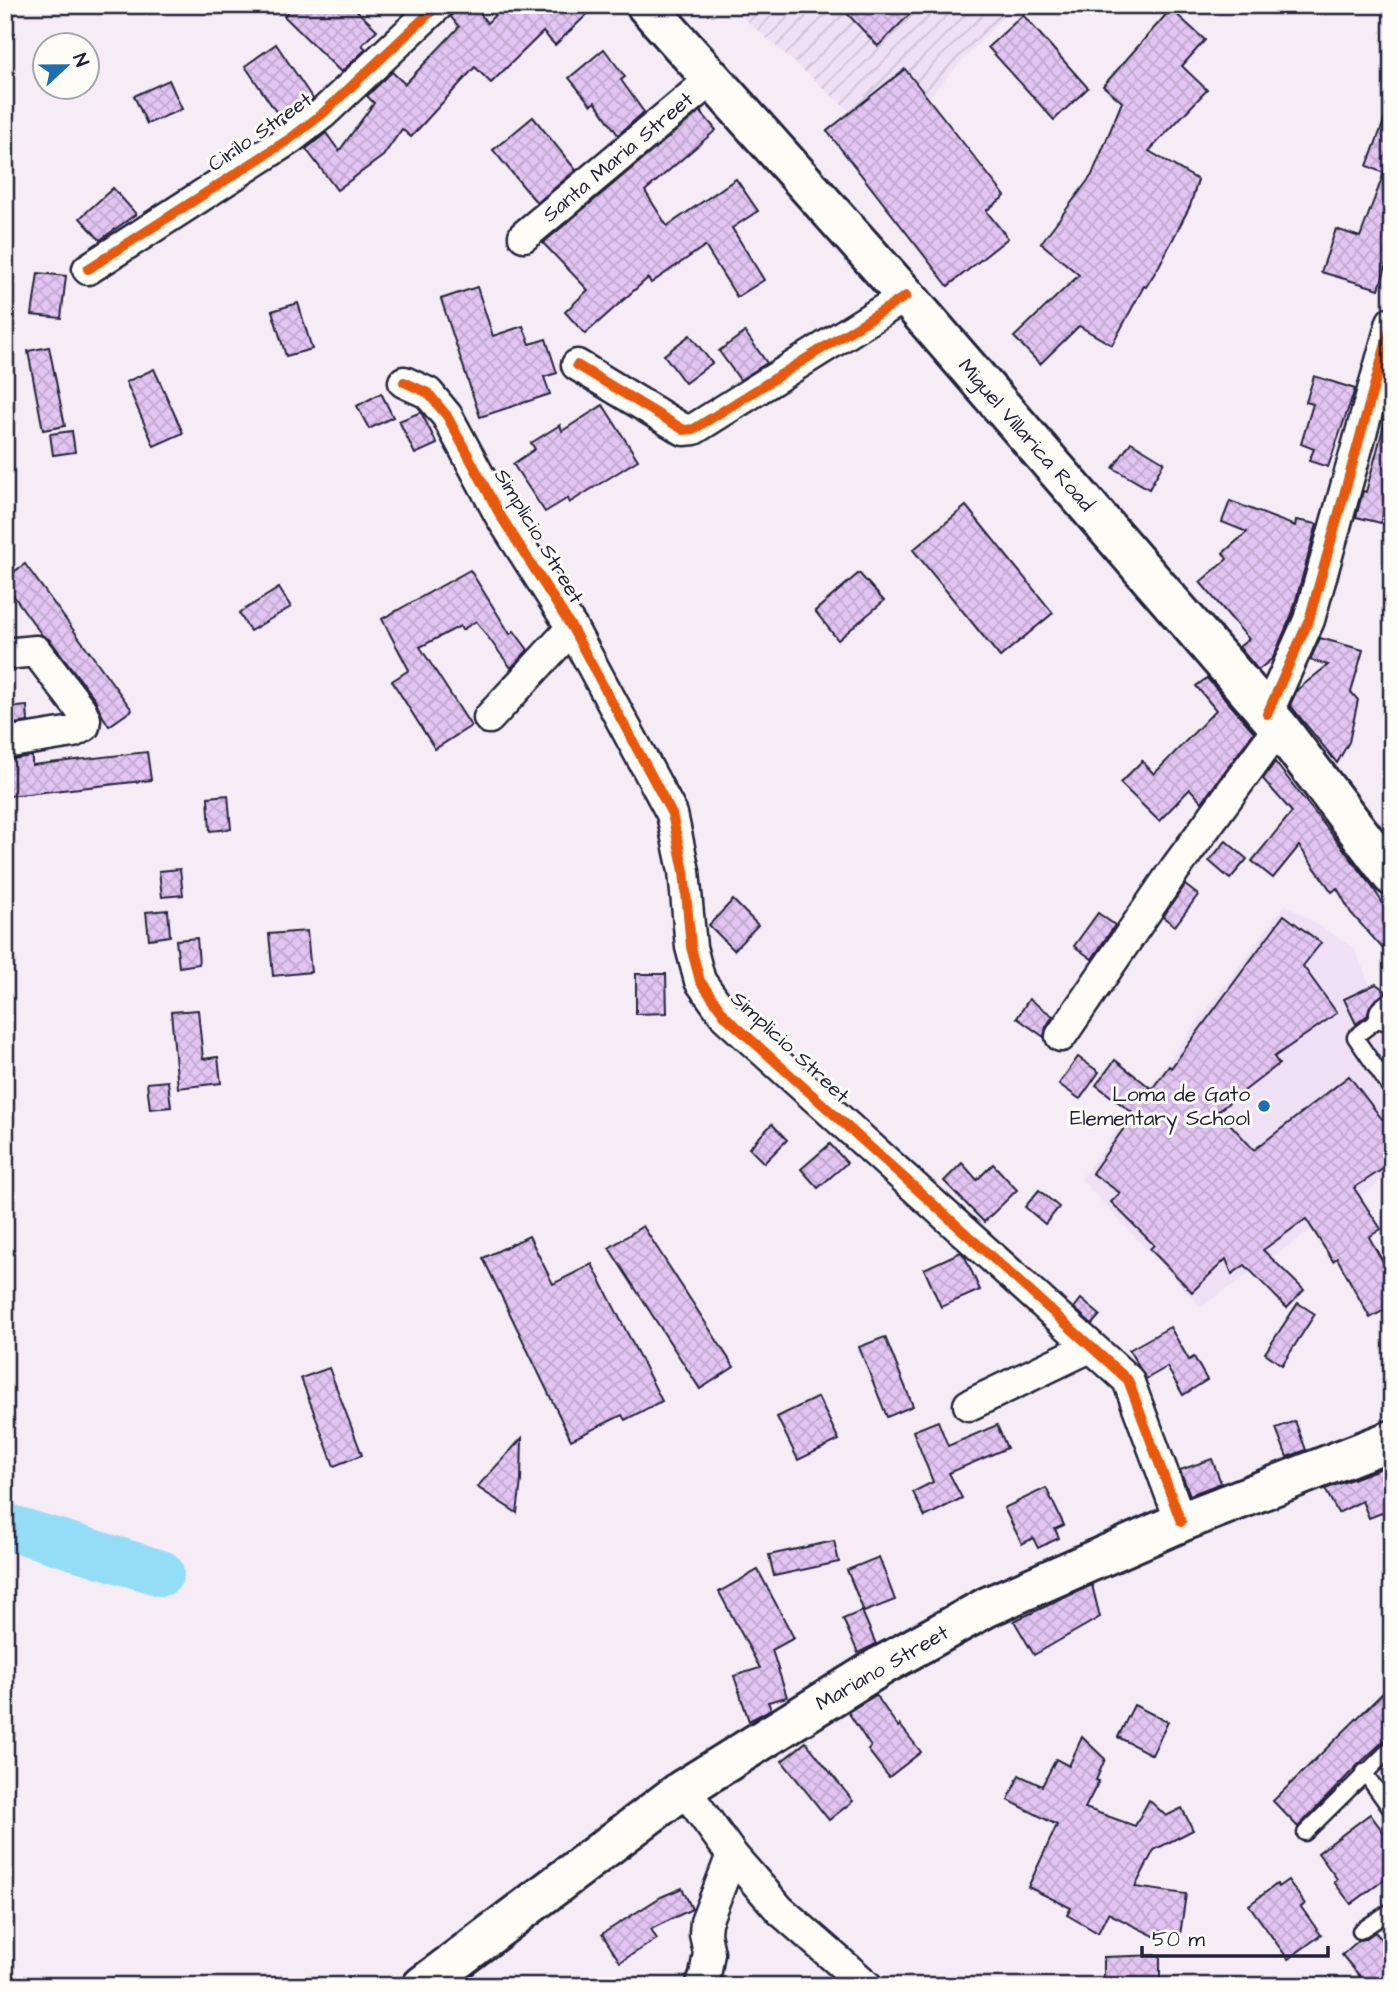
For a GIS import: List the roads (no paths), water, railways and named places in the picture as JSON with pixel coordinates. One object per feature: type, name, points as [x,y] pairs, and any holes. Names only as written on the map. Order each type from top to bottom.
[{"type":"main road","name":"Miguel Villarica Road","points":[[646,5],[906,296],[1273,720],[1387,858]]},
{"type":"main road","name":"Mariano Street","points":[[422,1986],[681,1790],[881,1666],[987,1607],[1181,1522],[1392,1440]]},
{"type":"street","name":"Cirilo Street","points":[[88,269],[292,138],[322,114],[438,5]]},
{"type":"street","name":"Santa Maria Street","points":[[523,236],[713,78]]},
{"type":"street","points":[[576,365],[684,430],[694,429],[906,296]]},
{"type":"street","points":[[1061,1036],[1273,720],[1309,620],[1392,322]]},
{"type":"street","name":"Simplicio Street","points":[[404,382],[428,393],[447,416],[500,515],[572,628],[672,814],[684,871],[691,947],[700,981],[726,1017],[1128,1380],[1181,1522]]},
{"type":"street","points":[[489,718],[572,628]]},
{"type":"street","points":[[5,654],[36,651],[85,719],[84,726],[73,732],[5,743]]},
{"type":"street","points":[[969,1405],[1090,1347]]},
{"type":"street","points":[[681,1790],[780,1910],[867,1986]]},
{"type":"street","points":[[701,1986],[709,1953],[705,1934],[706,1922],[732,1855]]},
{"type":"lane","points":[[1388,1011],[1355,1037],[1392,1091]]},
{"type":"lane","points":[[1305,1833],[1392,1747]]},
{"type":"lane","points":[[1364,1772],[1392,1811]]},
{"type":"lane","points":[[1360,1931],[1392,1910]]},
{"type":"waterway","points":[[5,1526],[161,1573]]},
{"type":"place","name":"Loma de Gato Elementary School","points":[[1264,1106]]}]
